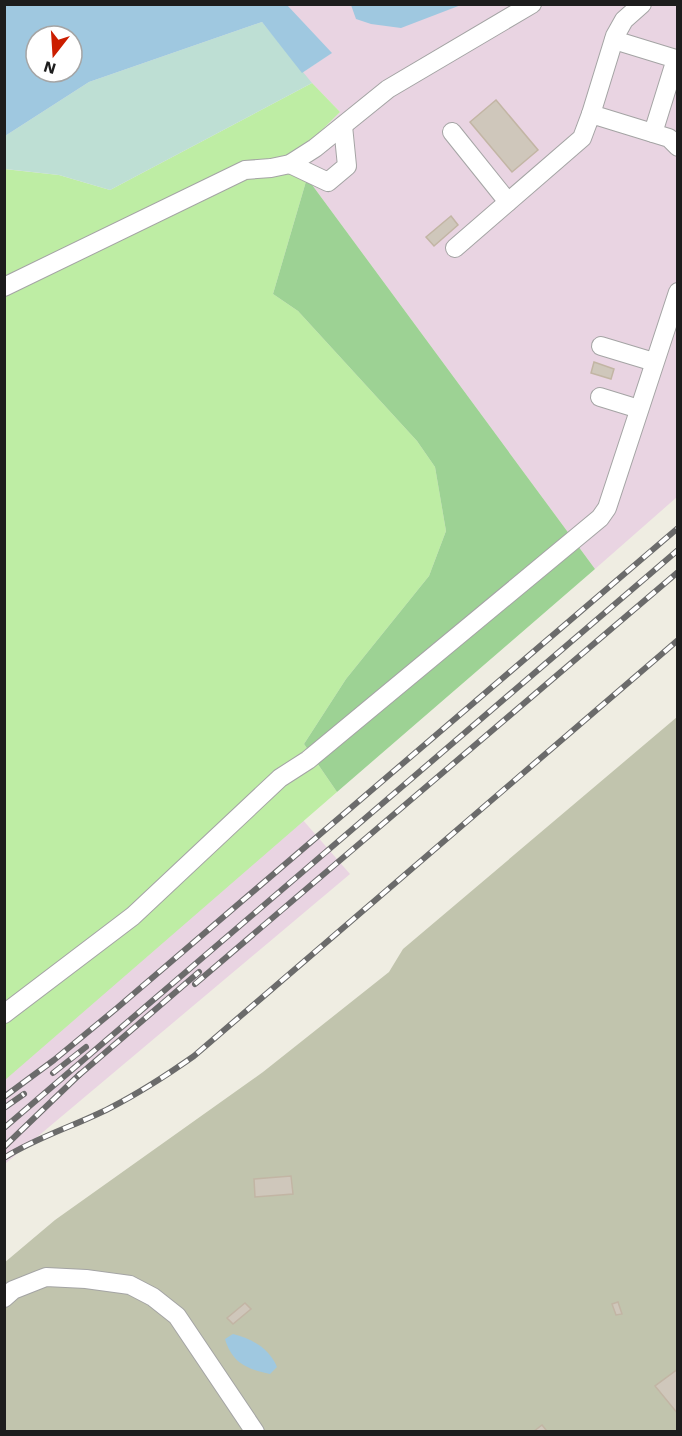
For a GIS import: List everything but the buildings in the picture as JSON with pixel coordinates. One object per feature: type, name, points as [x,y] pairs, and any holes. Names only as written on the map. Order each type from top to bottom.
[{"type":"lane","points":[[4,287],[245,170],[290,164],[315,148],[388,89],[532,4]]},
{"type":"lane","points":[[455,248],[582,138],[614,40],[624,20],[642,4]]},
{"type":"lane","points":[[614,40],[676,59],[653,133]]},
{"type":"lane","points":[[591,114],[669,138],[678,147]]},
{"type":"lane","points":[[290,164],[328,182],[347,166],[343,126]]},
{"type":"lane","points":[[452,132],[508,202]]},
{"type":"lane","points":[[4,1014],[133,916],[280,778],[308,760],[600,518],[607,508],[678,292]]},
{"type":"lane","points":[[601,346],[654,362]]},
{"type":"lane","points":[[600,397],[639,409]]},
{"type":"lane","points":[[4,1298],[13,1290],[46,1276],[130,1285],[153,1297],[177,1316],[255,1431]]},
{"type":"shaded area","points":[[5,4],[287,5],[332,53],[302,73],[262,22],[89,82],[5,136]]},
{"type":"shaded area","points":[[285,5],[677,5],[677,497],[595,569],[307,178],[308,156],[314,138],[340,112],[302,73],[331,53]]},
{"type":"shaded area","points":[[351,5],[461,5],[401,28],[371,24],[356,19]]},
{"type":"shaded area","points":[[262,22],[312,83],[110,190],[59,175],[5,169],[5,136],[89,82]]},
{"type":"shaded area","points":[[677,717],[677,1431],[5,1431],[4,1263],[55,1220],[263,1072],[389,972],[403,949]]},
{"type":"shaded area","points":[[295,811],[350,874],[5,1164],[5,1056]]},
{"type":"shaded area","points":[[233,1334],[259,1345],[274,1360],[277,1367],[270,1374],[242,1364],[232,1354],[225,1339]]},
{"type":"green space","points":[[312,83],[340,112],[314,138],[308,156],[307,178],[273,294],[298,311],[417,441],[435,467],[446,531],[429,576],[346,679],[304,744],[337,792],[5,1080],[4,169],[59,175],[110,190]]},
{"type":"green space","points":[[307,178],[595,569],[337,792],[304,744],[346,679],[429,576],[446,531],[435,467],[417,441],[298,311],[273,294]]},
{"type":"railway","points":[[4,1097],[54,1060],[117,1008],[678,528]]},
{"type":"railway","points":[[4,1128],[678,550]]},
{"type":"railway","points":[[195,984],[678,572]]},
{"type":"railway","points":[[4,1158],[121,1102],[153,1084],[194,1056],[678,640]]},
{"type":"railway","points":[[78,1076],[199,972]]},
{"type":"railway","points":[[53,1073],[86,1047]]},
{"type":"railway","points":[[4,1147],[80,1074]]},
{"type":"railway","points":[[4,1108],[24,1094]]}]
